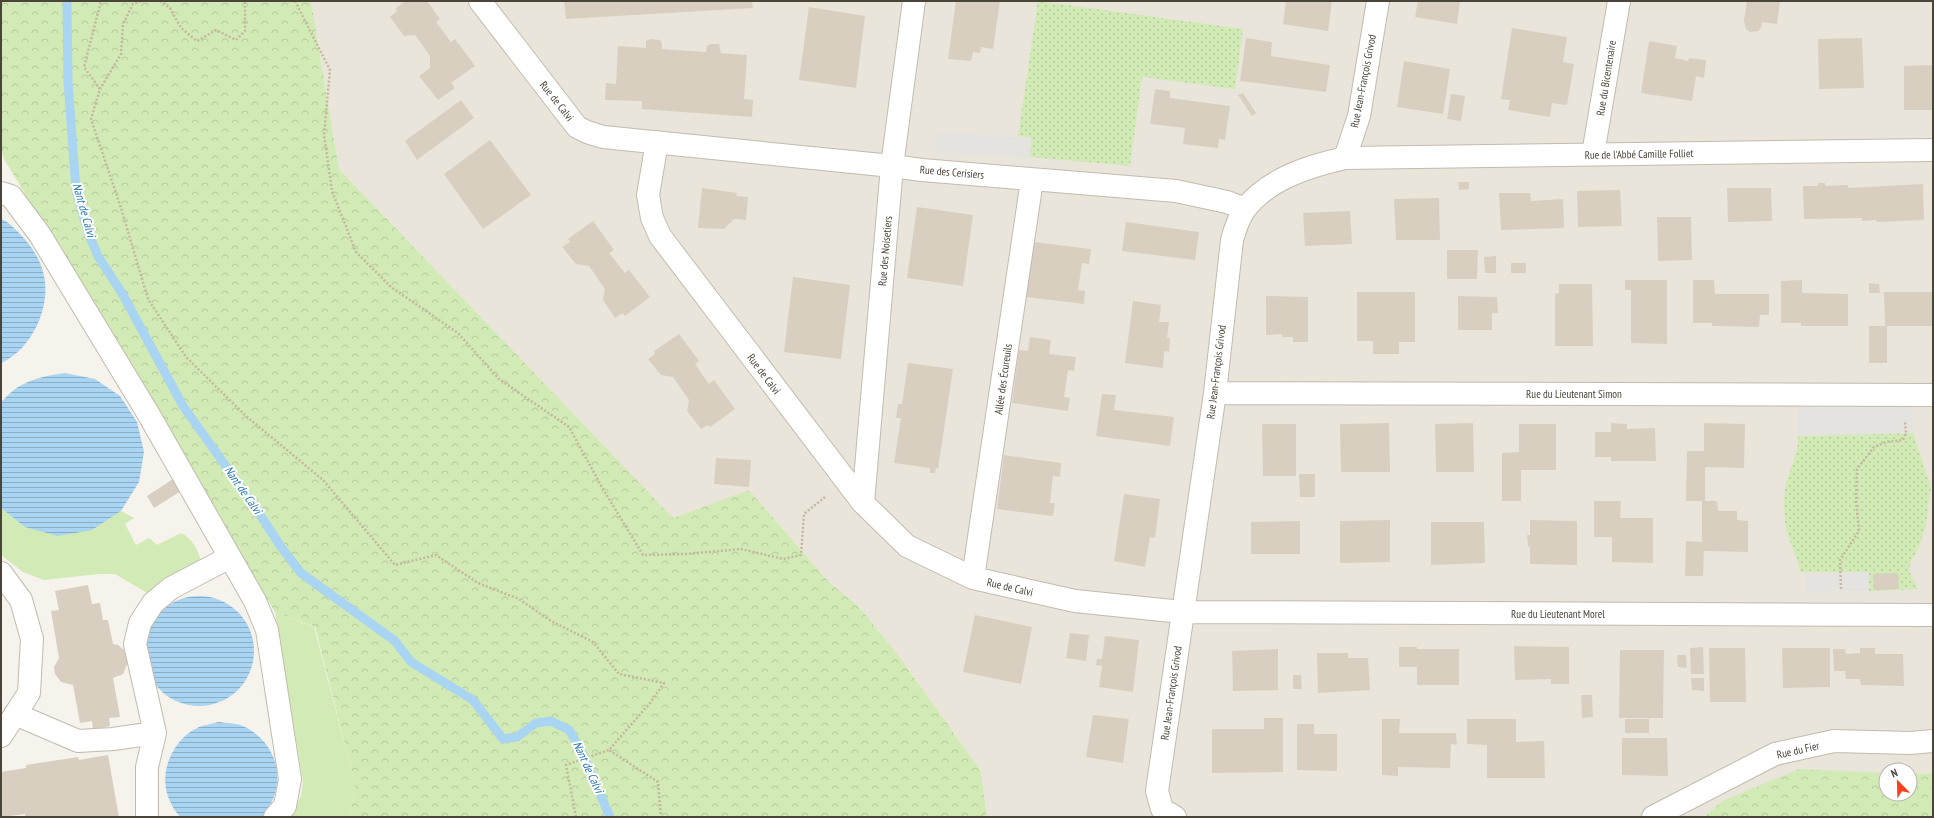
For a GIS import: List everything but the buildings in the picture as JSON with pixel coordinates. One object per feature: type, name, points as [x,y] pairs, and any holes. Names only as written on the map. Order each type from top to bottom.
[{"type":"street","name":"Rue de Calvi","points":[[480,1],[578,127],[587,132],[603,137],[657,142],[648,196],[652,218],[660,236],[863,502],[907,546],[973,578],[1075,601],[1182,612]]},
{"type":"street","name":"Rue des Noisetiers","points":[[863,502],[892,166],[914,1]]},
{"type":"street","name":"Rue Jean-François Grivod","points":[[1168,813],[1157,791],[1214,393],[1232,240],[1237,224],[1245,209],[1274,184],[1303,170],[1345,158],[1359,116],[1378,1]]},
{"type":"street","name":"Rue du Bicentenaire","points":[[1593,154],[1619,1]]},
{"type":"street","name":"Rue des Cerisiers","points":[[657,142],[922,170],[1176,191],[1227,202],[1245,209]]},
{"type":"street","name":"Rue de l'Abbé Camille Folliet","points":[[1345,158],[1933,150]]},
{"type":"street","name":"Allée des Écureuils","points":[[973,578],[1032,180]]},
{"type":"street","points":[[1,193],[11,196],[40,235],[149,415],[255,601],[267,630],[290,779],[285,806],[275,817]]},
{"type":"street","name":"Rue du Lieutenant Simon","points":[[1214,393],[1933,395]]},
{"type":"street","points":[[146,817],[147,767],[155,733],[135,644],[140,623],[153,603],[171,588],[230,557]]},
{"type":"street","points":[[1,573],[21,600],[32,639],[29,693],[1,736]]},
{"type":"street","name":"Rue du Lieutenant Morel","points":[[1182,612],[1933,616]]},
{"type":"street","points":[[15,714],[78,741],[113,739],[155,733]]},
{"type":"street","name":"Rue du Fier","points":[[1654,817],[1775,754],[1834,741],[1910,743],[1933,741]]},
{"type":"path","points":[[100,89],[84,67],[101,1]]},
{"type":"path","points":[[141,1],[133,4],[123,24],[121,54],[100,89],[91,119],[121,208],[148,299],[186,358],[246,416],[322,480],[395,565],[436,555],[478,583],[519,599],[551,621],[593,642],[619,674],[664,683],[650,703],[609,750],[566,765],[576,817]]},
{"type":"path","points":[[160,1],[170,8],[182,28],[197,41],[216,30],[236,40],[245,31],[245,1]]},
{"type":"path","points":[[295,1],[330,70],[324,135],[332,191],[356,252],[390,287],[458,333],[499,379],[569,426],[603,489],[643,555],[686,554],[741,549],[783,559],[801,555],[804,514],[846,480]]},
{"type":"path","points":[[1842,615],[1840,560],[1859,531],[1856,500],[1857,469],[1874,447],[1886,442],[1903,440],[1906,433],[1904,395]]},
{"type":"path","points":[[609,750],[658,782],[661,817]]},
{"type":"shaded area","points":[[311,1],[1933,1],[1933,773],[1918,774],[1918,762],[1878,762],[1878,774],[1722,801],[1704,817],[987,817],[981,771],[898,655],[860,608],[828,581],[749,490],[673,519],[339,169]]},
{"type":"shaded area","points":[[936,132],[1031,138],[1030,157],[935,152]]},
{"type":"shaded area","points":[[1912,404],[1913,433],[1798,436],[1798,407]]},
{"type":"shaded area","points":[[1806,572],[1869,572],[1869,591],[1806,592]]},
{"type":"green space","points":[[1,1],[311,1],[339,169],[673,518],[749,490],[828,581],[860,608],[898,655],[981,771],[987,817],[350,817],[355,784],[315,627],[275,612],[4,159],[1,149]]},
{"type":"green space","points":[[1038,1],[1243,29],[1235,89],[1142,77],[1130,166],[1030,157],[1031,138],[1018,136]]},
{"type":"green space","points":[[1913,433],[1931,487],[1926,525],[1919,547],[1911,561],[1909,571],[1918,589],[1869,591],[1869,572],[1800,572],[1787,531],[1784,507],[1786,483],[1797,449],[1798,436]]},
{"type":"green space","points":[[1,508],[25,527],[92,530],[121,511],[134,518],[125,524],[136,545],[149,538],[157,545],[181,533],[185,535],[195,546],[201,560],[201,564],[149,594],[115,574],[99,574],[44,580],[23,572],[1,555]]},
{"type":"green space","points":[[275,612],[314,627],[355,784],[350,817],[291,817],[301,796],[303,782]]},
{"type":"green space","points":[[1799,769],[1878,773],[1878,802],[1918,802],[1918,774],[1933,773],[1933,817],[1704,817],[1722,801]]},
{"type":"water","points":[[1,219],[9,223],[16,230],[35,253],[43,270],[45,288],[41,314],[30,338],[12,357],[1,363]]},
{"type":"water","points":[[65,373],[95,379],[120,396],[137,422],[144,452],[139,482],[121,511],[92,530],[58,536],[25,527],[1,508],[1,403],[15,390],[30,381],[46,376]]},
{"type":"water","points":[[199,596],[220,600],[230,605],[238,612],[245,620],[250,630],[254,651],[250,672],[245,682],[238,690],[230,697],[220,702],[199,706],[178,702],[168,697],[160,690],[153,682],[148,672],[144,651],[148,630],[153,620],[160,612],[168,605],[178,600]]},
{"type":"water","points":[[218,722],[243,726],[256,734],[265,743],[272,754],[276,767],[277,780],[275,793],[270,805],[262,817],[180,817],[171,803],[166,791],[165,780],[169,759],[174,750],[180,741],[197,728]]},
{"type":"waterway","name":"Nant de Calvi","points":[[67,1],[68,82],[76,190],[89,235],[98,256],[123,295],[183,406],[255,507],[281,547],[301,573],[395,641],[411,662],[473,700],[503,739],[517,737],[536,723],[551,721],[569,730],[580,748],[610,817]]}]
